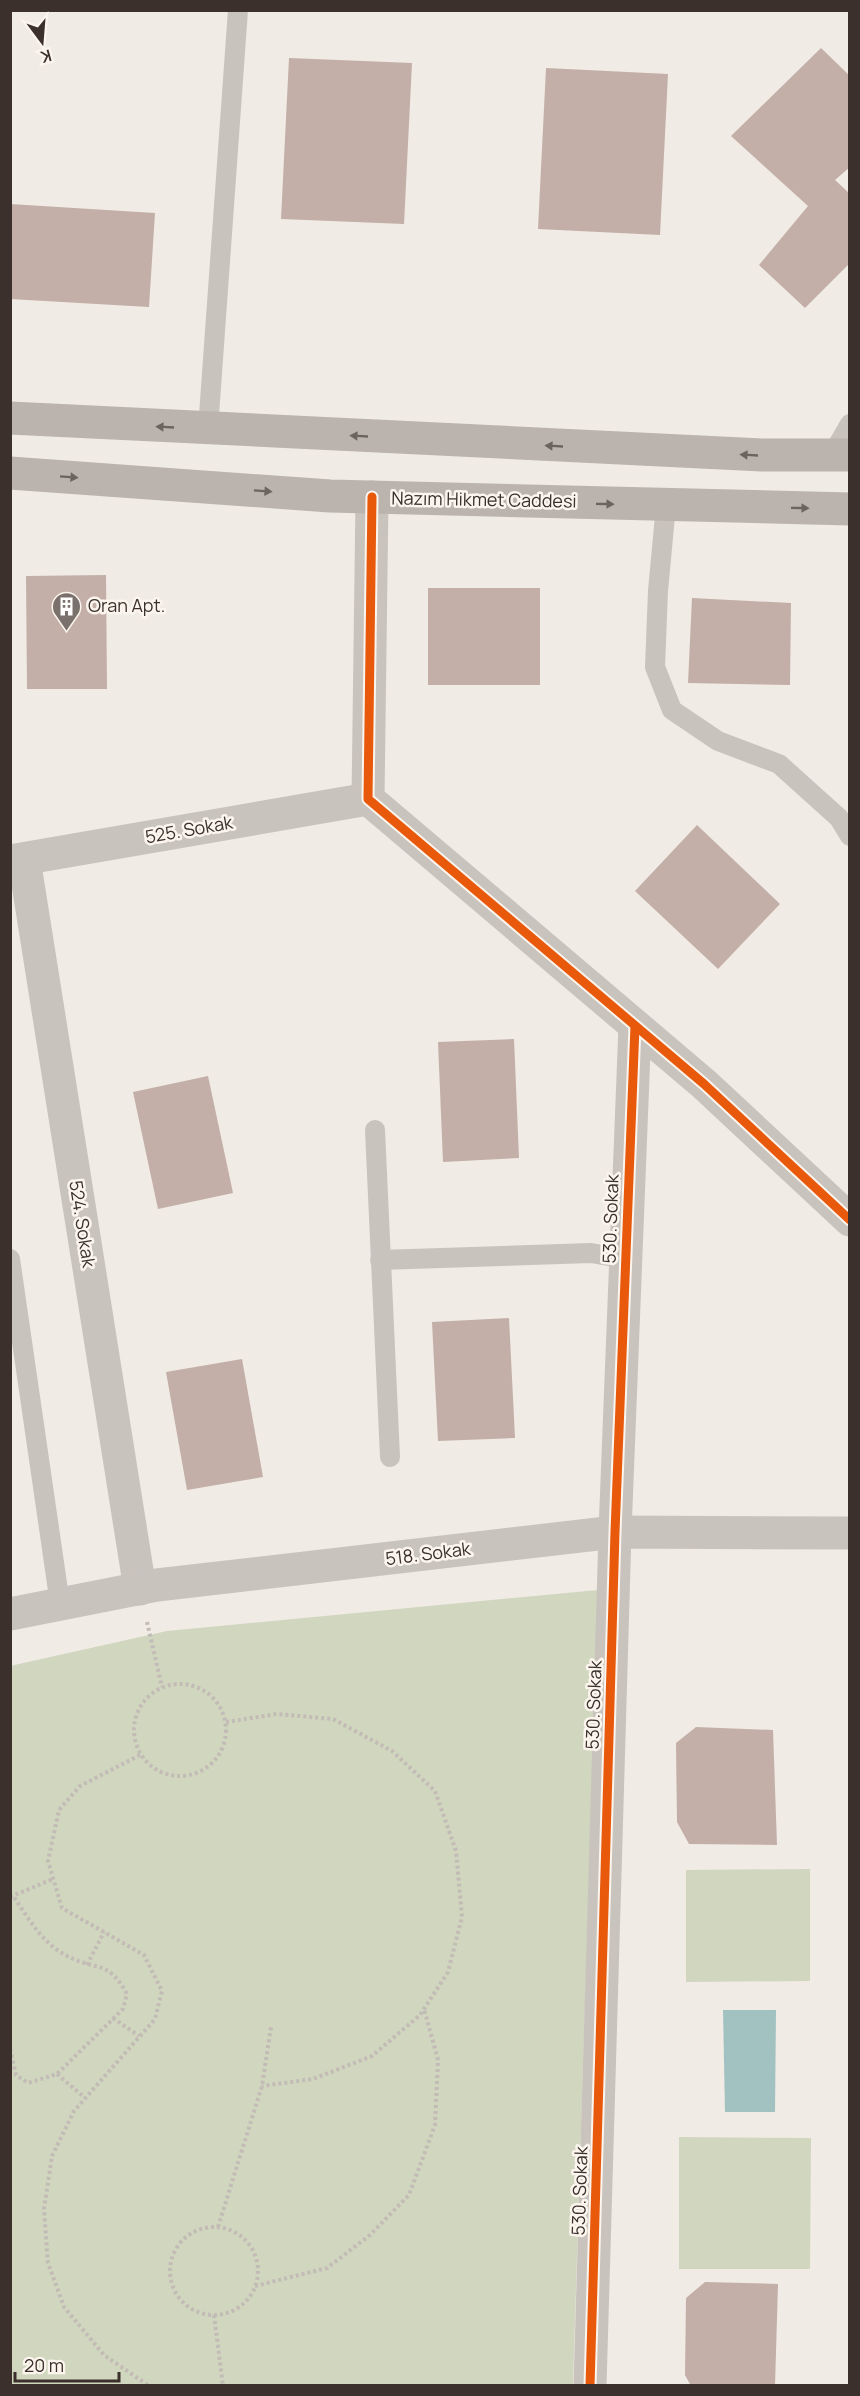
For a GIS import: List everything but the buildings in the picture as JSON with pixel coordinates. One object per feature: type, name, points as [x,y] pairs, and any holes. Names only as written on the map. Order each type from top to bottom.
[{"type":"main road","points":[[10,418],[750,455],[841,455]]},
{"type":"main road","name":"Nazım Hikmet Caddesi","points":[[10,473],[372,498],[849,509]]},
{"type":"street","points":[[372,498],[368,799],[704,1084],[849,1220]]},
{"type":"street","name":"525. Sokak","points":[[17,860],[368,799]]},
{"type":"street","name":"524. Sokak","points":[[17,860],[140,1589]]},
{"type":"street","name":"530. Sokak","points":[[590,2385],[615,1532],[635,1026]]},
{"type":"street","name":"518. Sokak","points":[[10,1614],[140,1589],[615,1532],[849,1533]]},
{"type":"lane","points":[[208,429],[238,10]]},
{"type":"lane","points":[[841,455],[849,424]]},
{"type":"lane","points":[[666,505],[658,591],[655,667],[672,710],[718,741],[779,764],[839,818],[849,836]]},
{"type":"lane","points":[[375,1130],[390,1457]]},
{"type":"lane","points":[[381,1260],[591,1254],[626,1259]]},
{"type":"lane","points":[[10,1259],[60,1604]]},
{"type":"path","points":[[140,1589],[162,1687]]},
{"type":"path","points":[[189,1684],[202,1689],[222,1708],[226,1722],[226,1738],[221,1753],[211,1765],[197,1774],[181,1777],[165,1774],[151,1767],[140,1755],[134,1740],[133,1724],[138,1709],[148,1696],[162,1687],[189,1684]]},
{"type":"path","points":[[226,1722],[277,1714],[333,1719],[392,1751],[435,1791],[456,1851],[462,1917],[448,1972],[424,2008],[372,2056],[312,2079],[262,2086]]},
{"type":"path","points":[[140,1755],[80,1786],[59,1810],[48,1861],[62,1908],[144,1955],[162,1991],[155,2019],[74,2111],[52,2156],[44,2209],[48,2263],[64,2307],[104,2355],[148,2385]]},
{"type":"path","points":[[10,2049],[16,2075],[28,2083],[57,2074],[123,2009],[126,1994],[116,1974],[103,1966],[87,1965],[61,1953],[35,1928],[12,1897],[53,1879]]},
{"type":"path","points":[[87,1965],[104,1932]]},
{"type":"path","points":[[255,2286],[327,2268],[370,2235],[409,2195],[435,2125],[438,2060],[424,2008]]},
{"type":"path","points":[[114,2018],[139,2036]]},
{"type":"path","points":[[218,2227],[262,2086],[271,2027]]},
{"type":"path","points":[[57,2074],[85,2098]]},
{"type":"path","points":[[218,2227],[232,2231],[245,2239],[254,2251],[258,2266],[252,2294],[242,2306],[229,2313],[214,2315],[188,2307],[172,2284],[170,2270],[172,2256],[179,2244],[189,2235],[203,2229],[218,2227]]},
{"type":"path","points":[[214,2315],[223,2385]]},
{"type":"green space","points":[[598,1590],[573,2385],[11,2385],[10,1666],[167,1631]]},
{"type":"green space","points":[[810,1869],[810,1981],[686,1982],[686,1870]]},
{"type":"green space","points":[[679,2137],[811,2138],[810,2269],[679,2269]]},
{"type":"water","points":[[723,2010],[776,2010],[775,2112],[725,2112]]},
{"type":"cycle path","points":[[372,497],[368,799],[704,1084],[850,1220]]},
{"type":"cycle path","points":[[590,2386],[615,1532],[635,1026]]},
{"type":"place","name":"Oran Apt.","points":[[67,632]]}]
